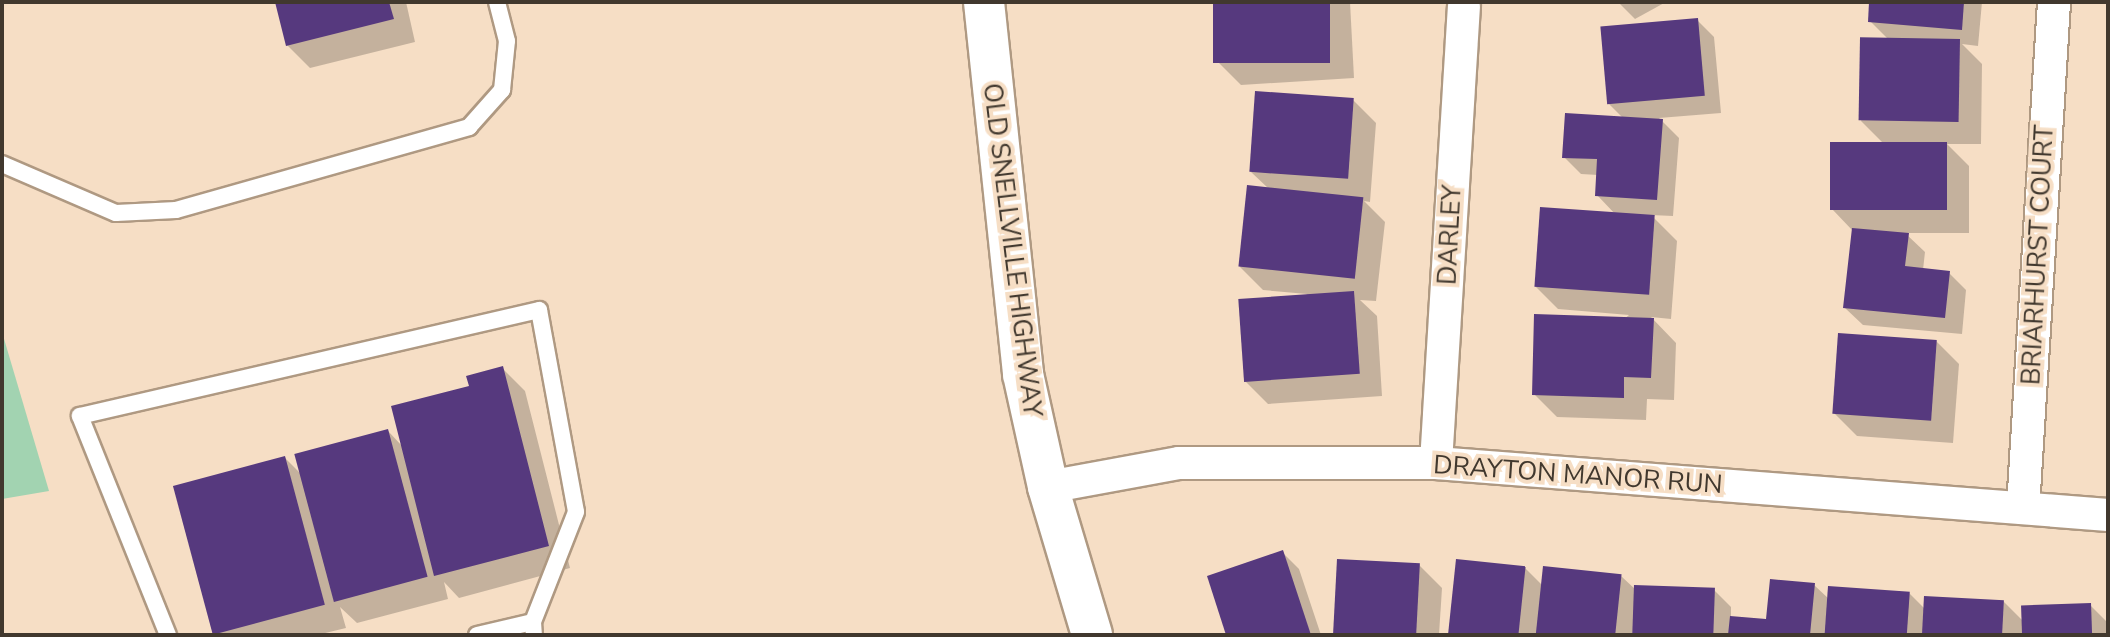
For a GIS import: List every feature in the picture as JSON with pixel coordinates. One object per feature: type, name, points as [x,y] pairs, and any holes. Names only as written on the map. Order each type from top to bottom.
[{"type":"street","name":"OLD SNELLVILLE HIGHWAY","points":[[984,2],[1023,374],[1048,487],[1092,635]]},
{"type":"street","name":"BRIARHURST COURT","points":[[2023,508],[2054,2]]},
{"type":"street","name":"DARLEY","points":[[1436,463],[1464,7]]},
{"type":"street","name":"DRAYTON MANOR RUN","points":[[1048,487],[1179,463],[1436,463],[2108,515]]},
{"type":"lane","points":[[2,164],[116,213],[176,210],[469,127],[502,90],[507,41],[497,2]]},
{"type":"lane","points":[[168,635],[80,416],[539,310],[576,512],[533,628],[477,635]]},
{"type":"green space","points":[[2,332],[49,491],[2,499]]},
{"type":"building","points":[[275,2],[389,2],[394,19],[286,46]]},
{"type":"building","points":[[1213,2],[1330,2],[1330,63],[1213,63]]},
{"type":"building","points":[[1869,2],[1964,2],[1962,30],[1868,22]]},
{"type":"building","points":[[1698,18],[1705,96],[1607,104],[1600,27]]},
{"type":"building","points":[[1860,37],[1960,39],[1959,122],[1859,120]]},
{"type":"building","points":[[1255,91],[1354,98],[1348,179],[1249,172]]},
{"type":"building","points":[[1565,113],[1663,119],[1657,200],[1595,196],[1597,159],[1562,158]]},
{"type":"building","points":[[1830,142],[1947,142],[1947,210],[1830,210]]},
{"type":"building","points":[[1247,185],[1363,197],[1355,279],[1238,267]]},
{"type":"building","points":[[1540,207],[1655,215],[1649,295],[1534,287]]},
{"type":"building","points":[[1852,228],[1909,233],[1905,266],[1950,271],[1945,318],[1843,308]]},
{"type":"building","points":[[1354,291],[1360,374],[1244,382],[1238,299]]},
{"type":"building","points":[[1534,314],[1654,318],[1651,378],[1624,377],[1624,398],[1532,395]]},
{"type":"building","points":[[1838,333],[1937,340],[1931,421],[1832,414]]},
{"type":"building","points":[[503,366],[549,546],[434,576],[391,406],[469,386],[466,376]]},
{"type":"building","points":[[388,429],[428,577],[334,602],[294,454]]},
{"type":"building","points":[[285,456],[325,605],[213,635],[173,486]]},
{"type":"building","points":[[1283,550],[1311,635],[1226,635],[1207,576]]},
{"type":"building","points":[[1337,559],[1420,563],[1416,635],[1333,635]]},
{"type":"building","points":[[1456,559],[1526,566],[1518,635],[1448,635]]},
{"type":"building","points":[[1543,566],[1622,574],[1615,635],[1536,635]]},
{"type":"building","points":[[1770,579],[1815,583],[1810,635],[1728,635],[1730,616],[1766,619]]},
{"type":"building","points":[[1634,585],[1715,588],[1713,635],[1632,635]]},
{"type":"building","points":[[1828,586],[1910,592],[1907,635],[1825,635]]},
{"type":"building","points":[[1924,596],[2004,600],[2002,635],[1922,635]]},
{"type":"building","points":[[2091,603],[2092,635],[2022,635],[2021,605]]}]
